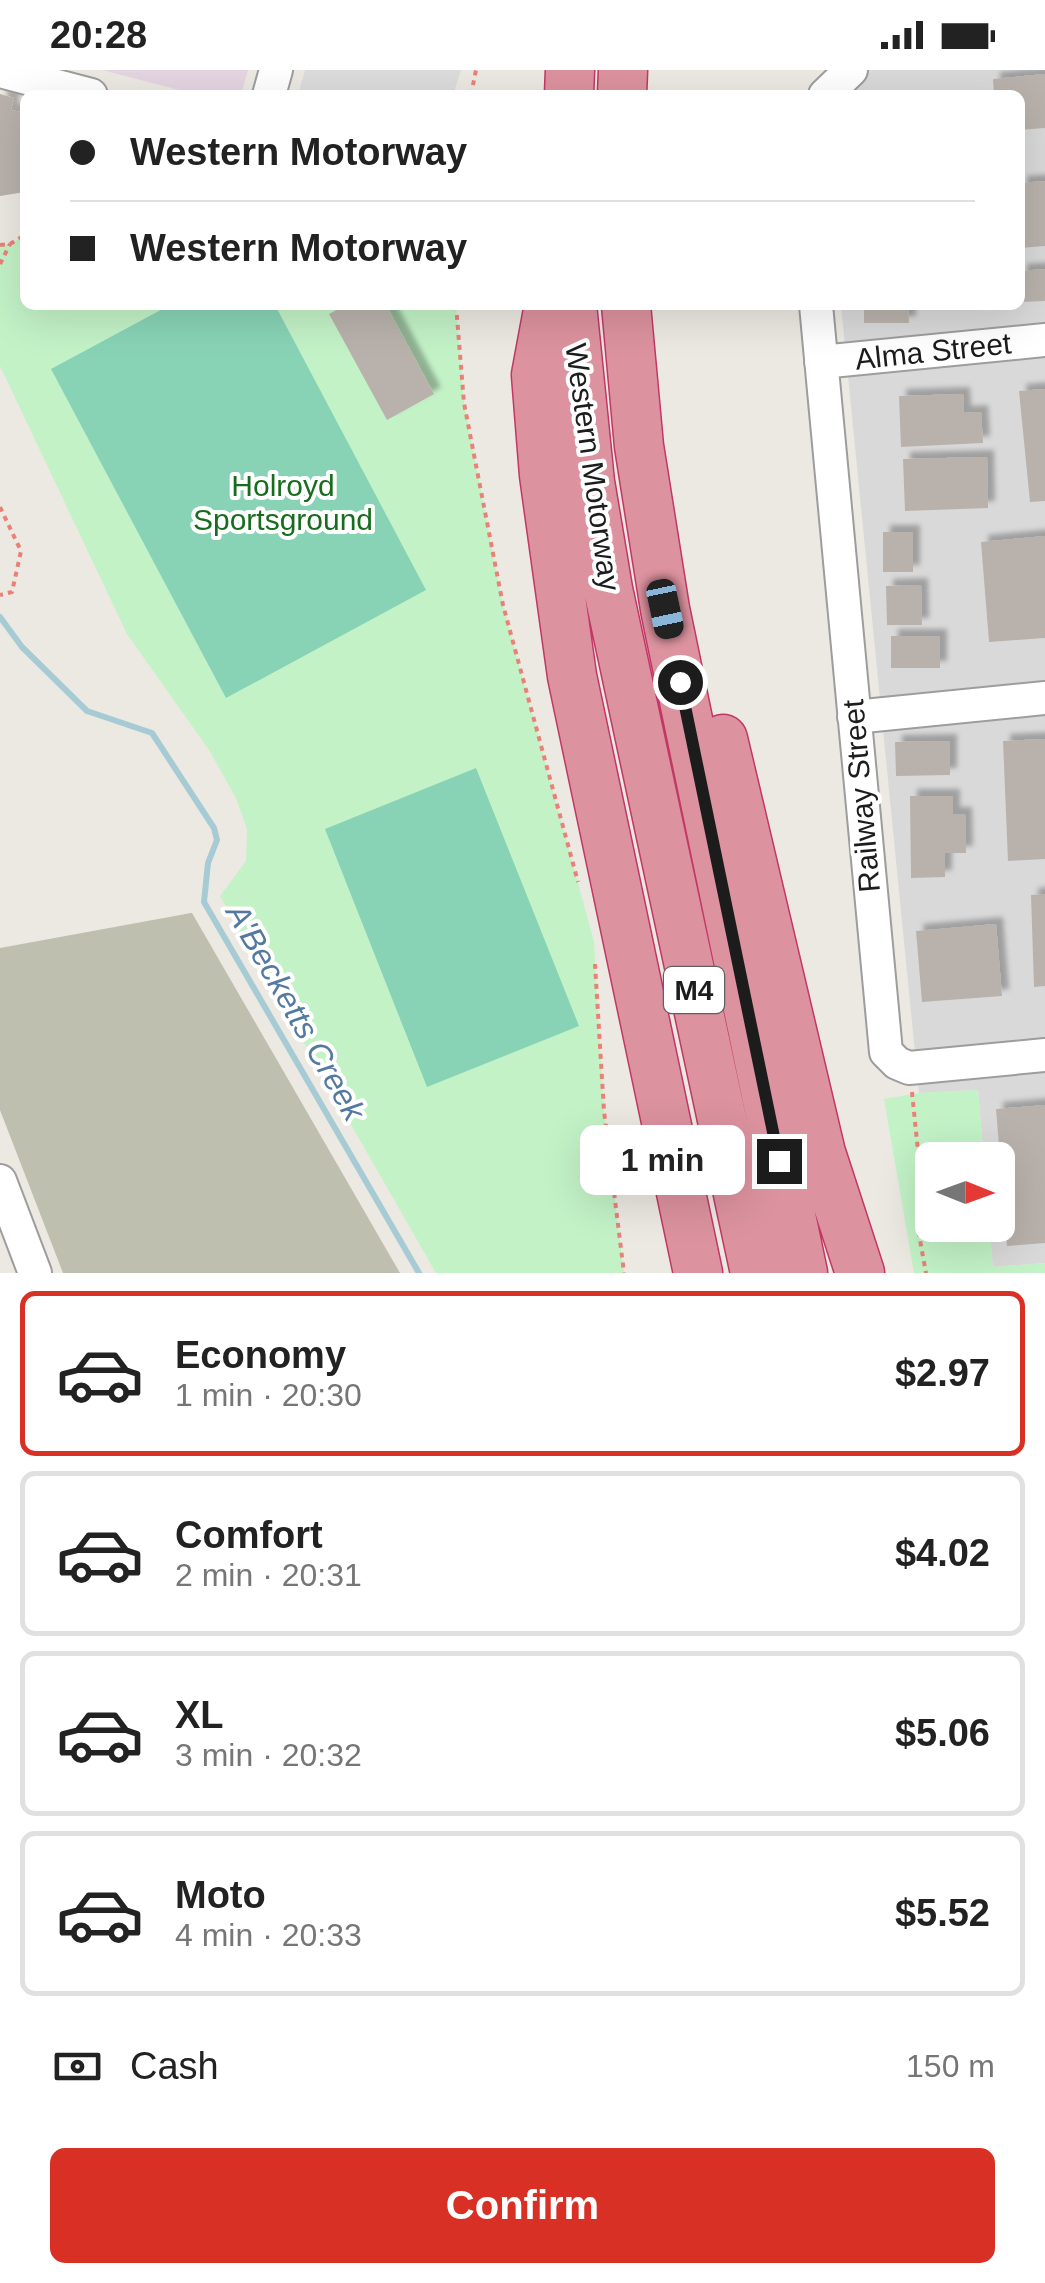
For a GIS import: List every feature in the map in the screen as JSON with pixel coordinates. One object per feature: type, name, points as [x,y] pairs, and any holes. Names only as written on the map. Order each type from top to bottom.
[{"type":"highway","points":[[548,310],[536,375],[544,476],[566,642],[698,1273]]},
{"type":"highway","name":"Western Motorway","points":[[573,310],[590,482],[608,589],[755,1273]]},
{"type":"highway","name":"Western Motorway","points":[[626,310],[639,446],[665,609],[803,1273]]},
{"type":"highway","points":[[665,609],[702,646],[820,1153],[860,1273]]},
{"type":"street","points":[[0,71],[72,90]]},
{"type":"street","name":"Railway Street","points":[[816,310],[884,1043],[891,1059],[909,1068]]},
{"type":"street","name":"Alma Street","points":[[821,362],[1045,340]]},
{"type":"street","points":[[854,718],[1045,698]]},
{"type":"street","points":[[909,1068],[1045,1055]]},
{"type":"street","points":[[0,1181],[35,1273]]},
{"type":"path","points":[[0,245],[20,238]]},
{"type":"path","points":[[0,264],[10,244]]},
{"type":"path","points":[[456,310],[464,404],[503,605],[579,886]]},
{"type":"path","points":[[0,507],[21,552],[12,592],[0,594]]},
{"type":"path","points":[[595,960],[604,1111],[624,1273]]},
{"type":"path","points":[[909,1068],[920,1161],[918,1229],[926,1273]]},
{"type":"shaded area","points":[[102,70],[248,70],[242,90],[179,90]]},
{"type":"shaded area","points":[[305,70],[461,70],[455,90],[299,90]]},
{"type":"shaded area","points":[[845,70],[1045,70],[1045,1263],[993,1267],[991,1242],[1015,1242],[1015,1142],[982,1142],[978,1090],[919,1093],[841,310],[1025,310],[1025,90],[841,90]]},
{"type":"shaded area","points":[[192,913],[400,1273],[63,1273],[0,1110],[0,948]]},
{"type":"green space","name":"Holroyd Sportsground","points":[[20,238],[20,310],[456,310],[464,403],[503,605],[594,942],[604,1111],[624,1273],[436,1273],[220,896],[246,861],[247,829],[236,798],[209,750],[127,634],[0,366],[0,245]]},
{"type":"green space","points":[[161,310],[278,310],[426,590],[226,698],[51,369]]},
{"type":"green space","points":[[476,768],[579,1026],[427,1087],[325,829]]},
{"type":"green space","points":[[978,1090],[982,1142],[915,1142],[915,1242],[991,1242],[993,1267],[1045,1263],[1045,1273],[914,1273],[884,1099]]},
{"type":"building","points":[[1045,74],[1045,128],[1025,130],[1025,90],[994,90],[993,79]]},
{"type":"building","points":[[0,94],[14,98],[11,110],[20,112],[20,193],[0,196]]},
{"type":"building","points":[[1045,181],[1045,246],[1025,248],[1025,183]]},
{"type":"building","points":[[1045,269],[1045,301],[1025,302],[1025,271]]},
{"type":"building","points":[[337,310],[389,310],[434,394],[387,420],[329,314]]},
{"type":"building","points":[[864,310],[908,310],[909,323],[864,323]]},
{"type":"building","points":[[1045,389],[1045,501],[1030,502],[1019,391]]},
{"type":"building","points":[[963,394],[964,413],[981,412],[983,443],[901,447],[899,396]]},
{"type":"building","points":[[987,457],[988,508],[905,511],[903,459]]},
{"type":"building","points":[[883,532],[913,532],[913,572],[883,572]]},
{"type":"building","points":[[1045,536],[1045,638],[989,642],[981,542]]},
{"type":"building","points":[[921,585],[922,625],[887,625],[886,586]]},
{"type":"building","points":[[891,636],[940,636],[940,668],[891,668]]},
{"type":"building","points":[[1045,739],[1045,859],[1008,861],[1003,741]]},
{"type":"building","points":[[950,741],[950,775],[896,776],[895,742]]},
{"type":"building","points":[[910,796],[953,796],[953,814],[965,814],[966,853],[945,853],[945,877],[911,878]]},
{"type":"building","points":[[1045,894],[1045,986],[1034,987],[1031,895]]},
{"type":"building","points":[[996,924],[1002,996],[922,1002],[916,931]]},
{"type":"building","points":[[1045,1105],[1045,1243],[1007,1246],[1007,1242],[1015,1242],[1015,1142],[999,1142],[996,1109]]},
{"type":"waterway","name":"A'Becketts Creek","points":[[0,617],[22,647],[87,711],[152,733],[214,828],[217,840],[208,863],[204,902],[419,1273]]},
{"type":"route","points":[[680,682],[779,1161]]}]
